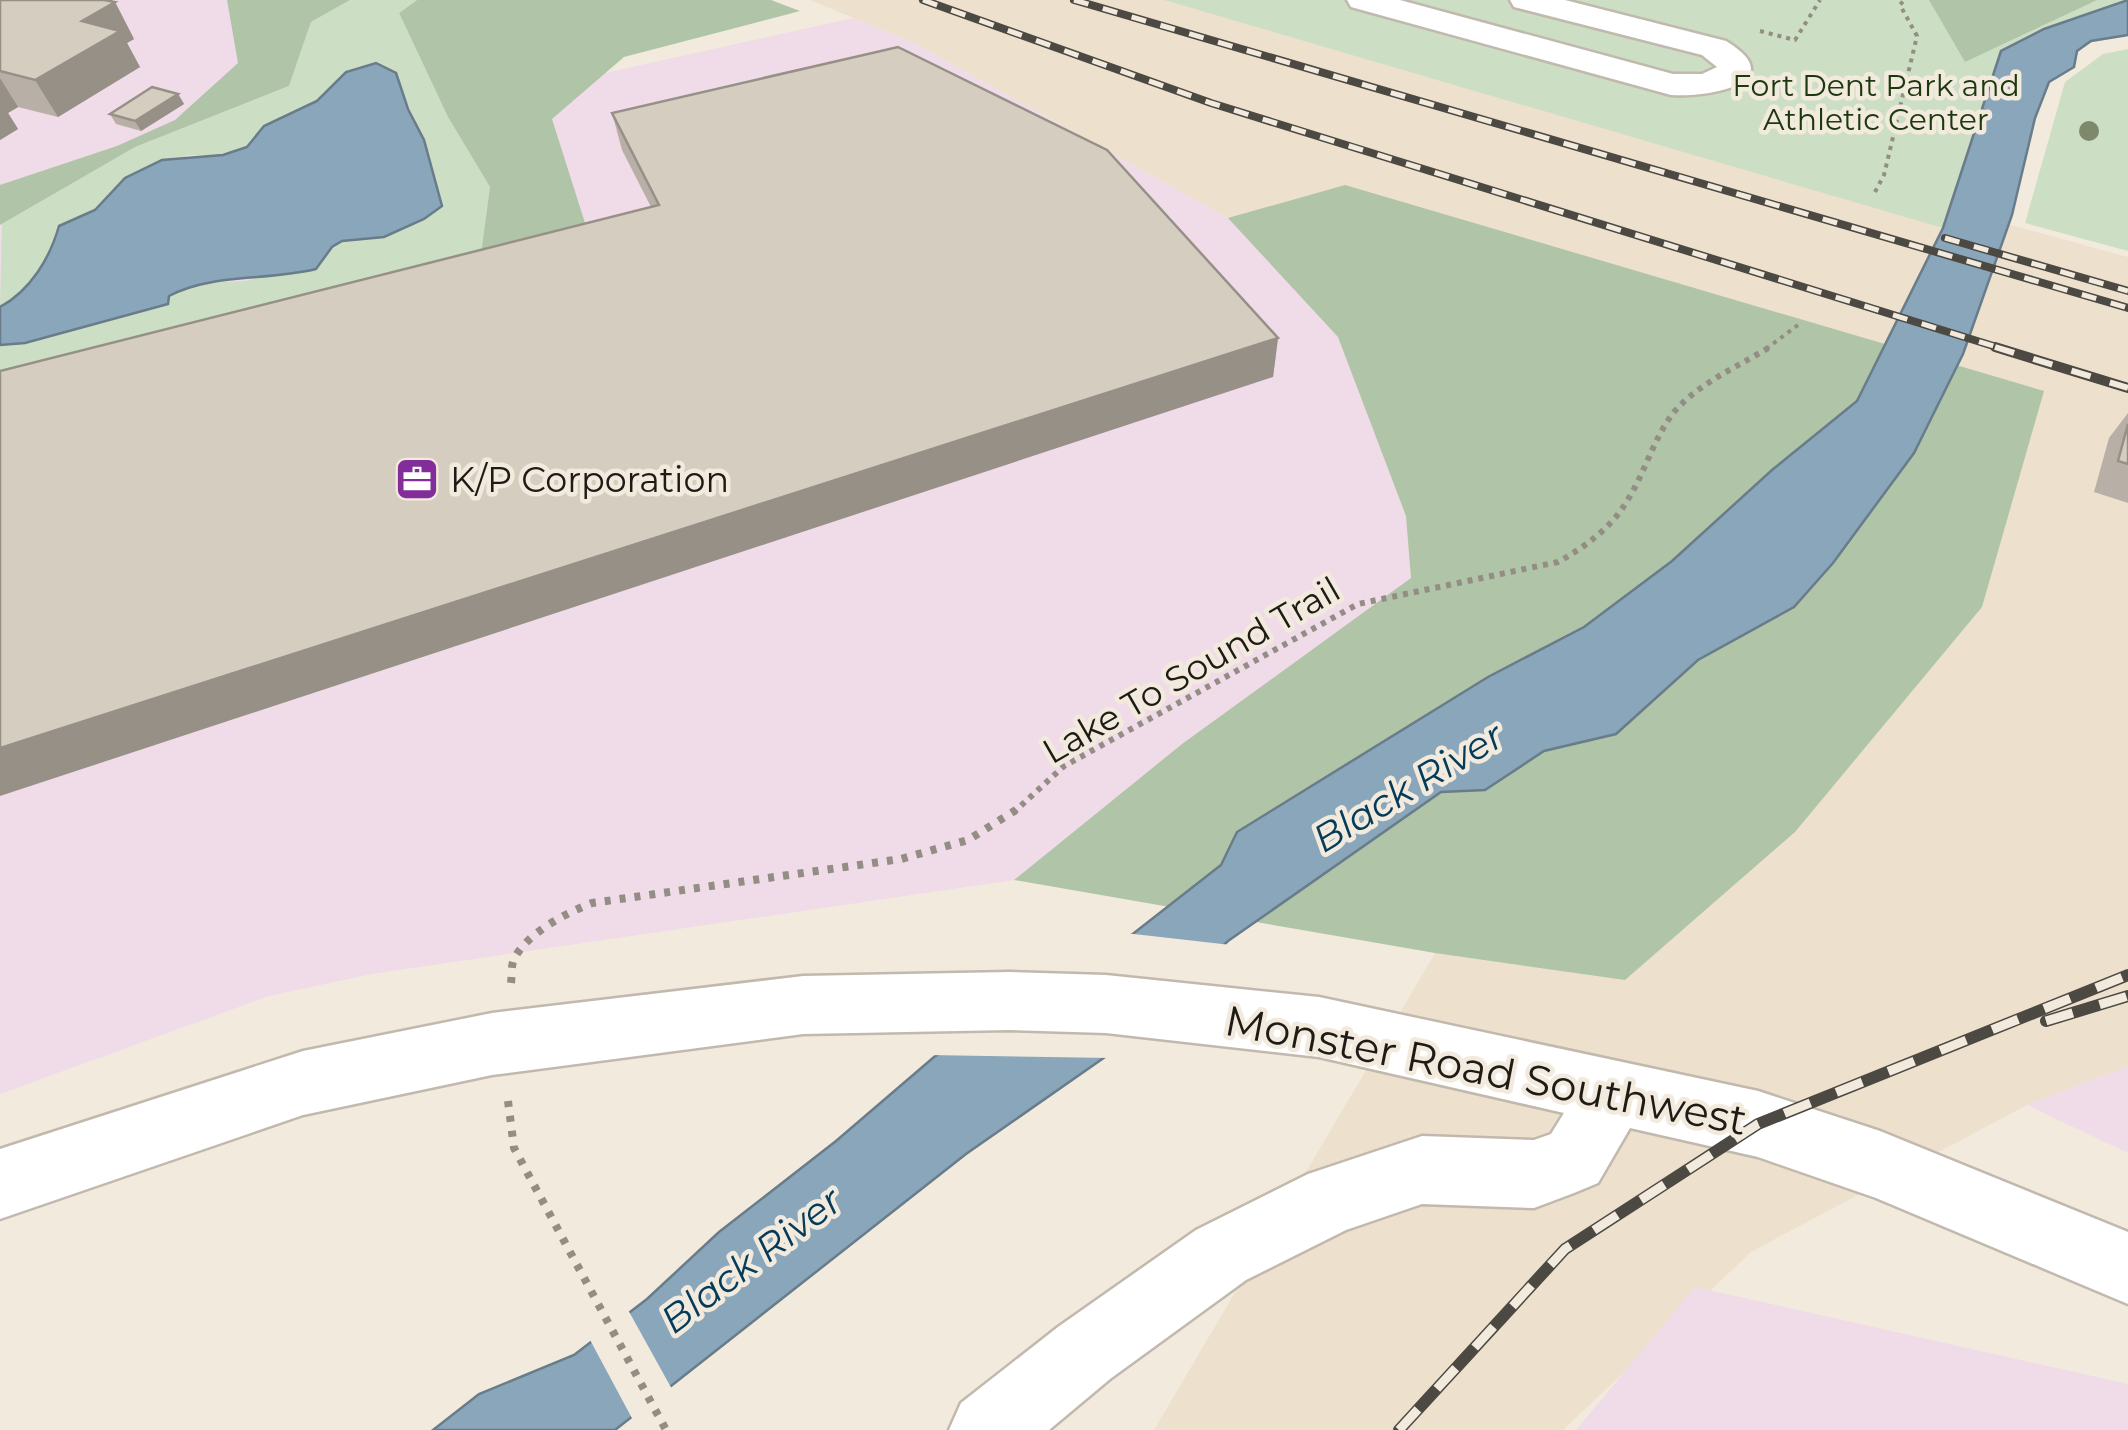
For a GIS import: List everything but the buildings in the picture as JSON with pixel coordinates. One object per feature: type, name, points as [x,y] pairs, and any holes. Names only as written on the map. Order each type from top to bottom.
[{"type":"street","points":[[1363,0],[1671,84],[1696,87],[1715,83],[1734,72],[1735,61],[1714,48],[1526,0]]},
{"type":"street","name":"Monster Road Southwest","points":[[0,1184],[303,1084],[492,1044],[757,1010],[865,1003],[1106,1004],[1319,1027],[1758,1124],[1862,1160],[2128,1268]]},
{"type":"street","points":[[988,1430],[1084,1353],[1221,1255],[1333,1199],[1422,1170],[1534,1174],[1574,1159],[1614,1092]]},
{"type":"path","points":[[1874,192],[1884,175],[1916,36],[1900,5],[1904,0]]},
{"type":"path","name":"Lake To Sound Trail","points":[[511,988],[513,960],[554,920],[578,906],[606,898],[901,859],[968,840],[1010,816],[1064,766],[1358,604],[1558,562],[1586,547],[1625,505],[1664,425],[1680,406],[1704,387],[1775,346],[1798,325]]},
{"type":"path","points":[[508,1100],[514,1148],[666,1430]]},
{"type":"shaded area","points":[[0,0],[227,0],[239,63],[492,98],[853,18],[914,43],[1228,218],[1338,337],[1406,516],[1411,579],[1182,744],[1014,880],[372,974],[269,996],[0,1094]]},
{"type":"shaded area","points":[[810,0],[1189,0],[2128,257],[2128,1066],[2027,1105],[1751,1252],[1563,1430],[1154,1430],[1435,953],[1228,218],[914,43]]},
{"type":"shaded area","points":[[2128,1066],[2128,1153],[2027,1105]]},
{"type":"shaded area","points":[[1695,1287],[2128,1384],[2128,1430],[1576,1430]]},
{"type":"green space","points":[[227,0],[350,0],[311,22],[289,86],[135,147],[0,225],[0,185],[117,146],[175,120],[238,63]]},
{"type":"green space","points":[[350,0],[417,0],[399,13],[448,117],[490,187],[481,254],[0,383],[0,345],[42,339],[167,304],[168,296],[200,283],[246,281],[326,254],[343,241],[384,237],[424,219],[420,135],[406,101],[376,63],[346,73],[296,115],[273,121],[247,147],[223,155],[188,155],[125,178],[95,210],[59,226],[37,272],[21,292],[0,307],[2,224],[135,147],[289,86],[311,22]]},
{"type":"green space","points":[[417,0],[771,0],[800,11],[624,57],[552,119],[585,223],[481,254],[490,187],[448,117],[399,13]]},
{"type":"green space","name":"Fort Dent Park and Athletic Center","points":[[1164,0],[2128,0],[2128,19],[2047,44],[1985,108],[1943,228]]},
{"type":"green space","points":[[1929,0],[2097,0],[1965,62]]},
{"type":"green space","points":[[2128,49],[2128,251],[2025,223],[2065,82],[2103,54]]},
{"type":"green space","points":[[1345,185],[2044,391],[1982,607],[1795,832],[1625,980],[1435,953],[1014,880],[1182,744],[1411,578],[1406,516],[1338,337],[1228,218]]},
{"type":"water","name":"Black River","points":[[2128,0],[2128,35],[2091,41],[2077,51],[2074,67],[2049,82],[2035,118],[2012,215],[1963,354],[1914,453],[1833,563],[1794,607],[1698,660],[1616,734],[1544,751],[1485,790],[1441,792],[1228,941],[1105,1057],[966,1154],[615,1430],[433,1430],[479,1394],[574,1355],[647,1299],[719,1232],[836,1141],[934,1057],[1134,933],[1221,865],[1237,832],[1488,677],[1584,627],[1672,561],[1772,470],[1857,401],[1943,228],[2001,51],[2044,29]]},
{"type":"water","points":[[376,63],[396,73],[424,140],[442,206],[384,237],[342,241],[332,247],[316,269],[203,284],[169,296],[168,304],[25,343],[0,345],[0,307],[21,292],[37,273],[59,226],[95,210],[125,178],[162,160],[223,155],[247,147],[264,126],[317,101],[346,72]]},
{"type":"pier","points":[[1125,933],[1231,945],[1111,1058],[928,1055]]},
{"type":"pier","points":[[627,1308],[673,1391],[634,1422],[589,1338]]},
{"type":"railway","points":[[923,0],[1211,103],[2003,349]]},
{"type":"railway","points":[[1074,0],[2128,308]]},
{"type":"railway","points":[[1945,238],[2128,291]]},
{"type":"railway","points":[[1995,347],[2128,388]]},
{"type":"railway","points":[[1399,1430],[1565,1249],[1758,1124],[2128,975]]},
{"type":"railway","points":[[2046,1021],[2128,996]]},
{"type":"place","name":"K/P Corporation","points":[[417,479]]}]
